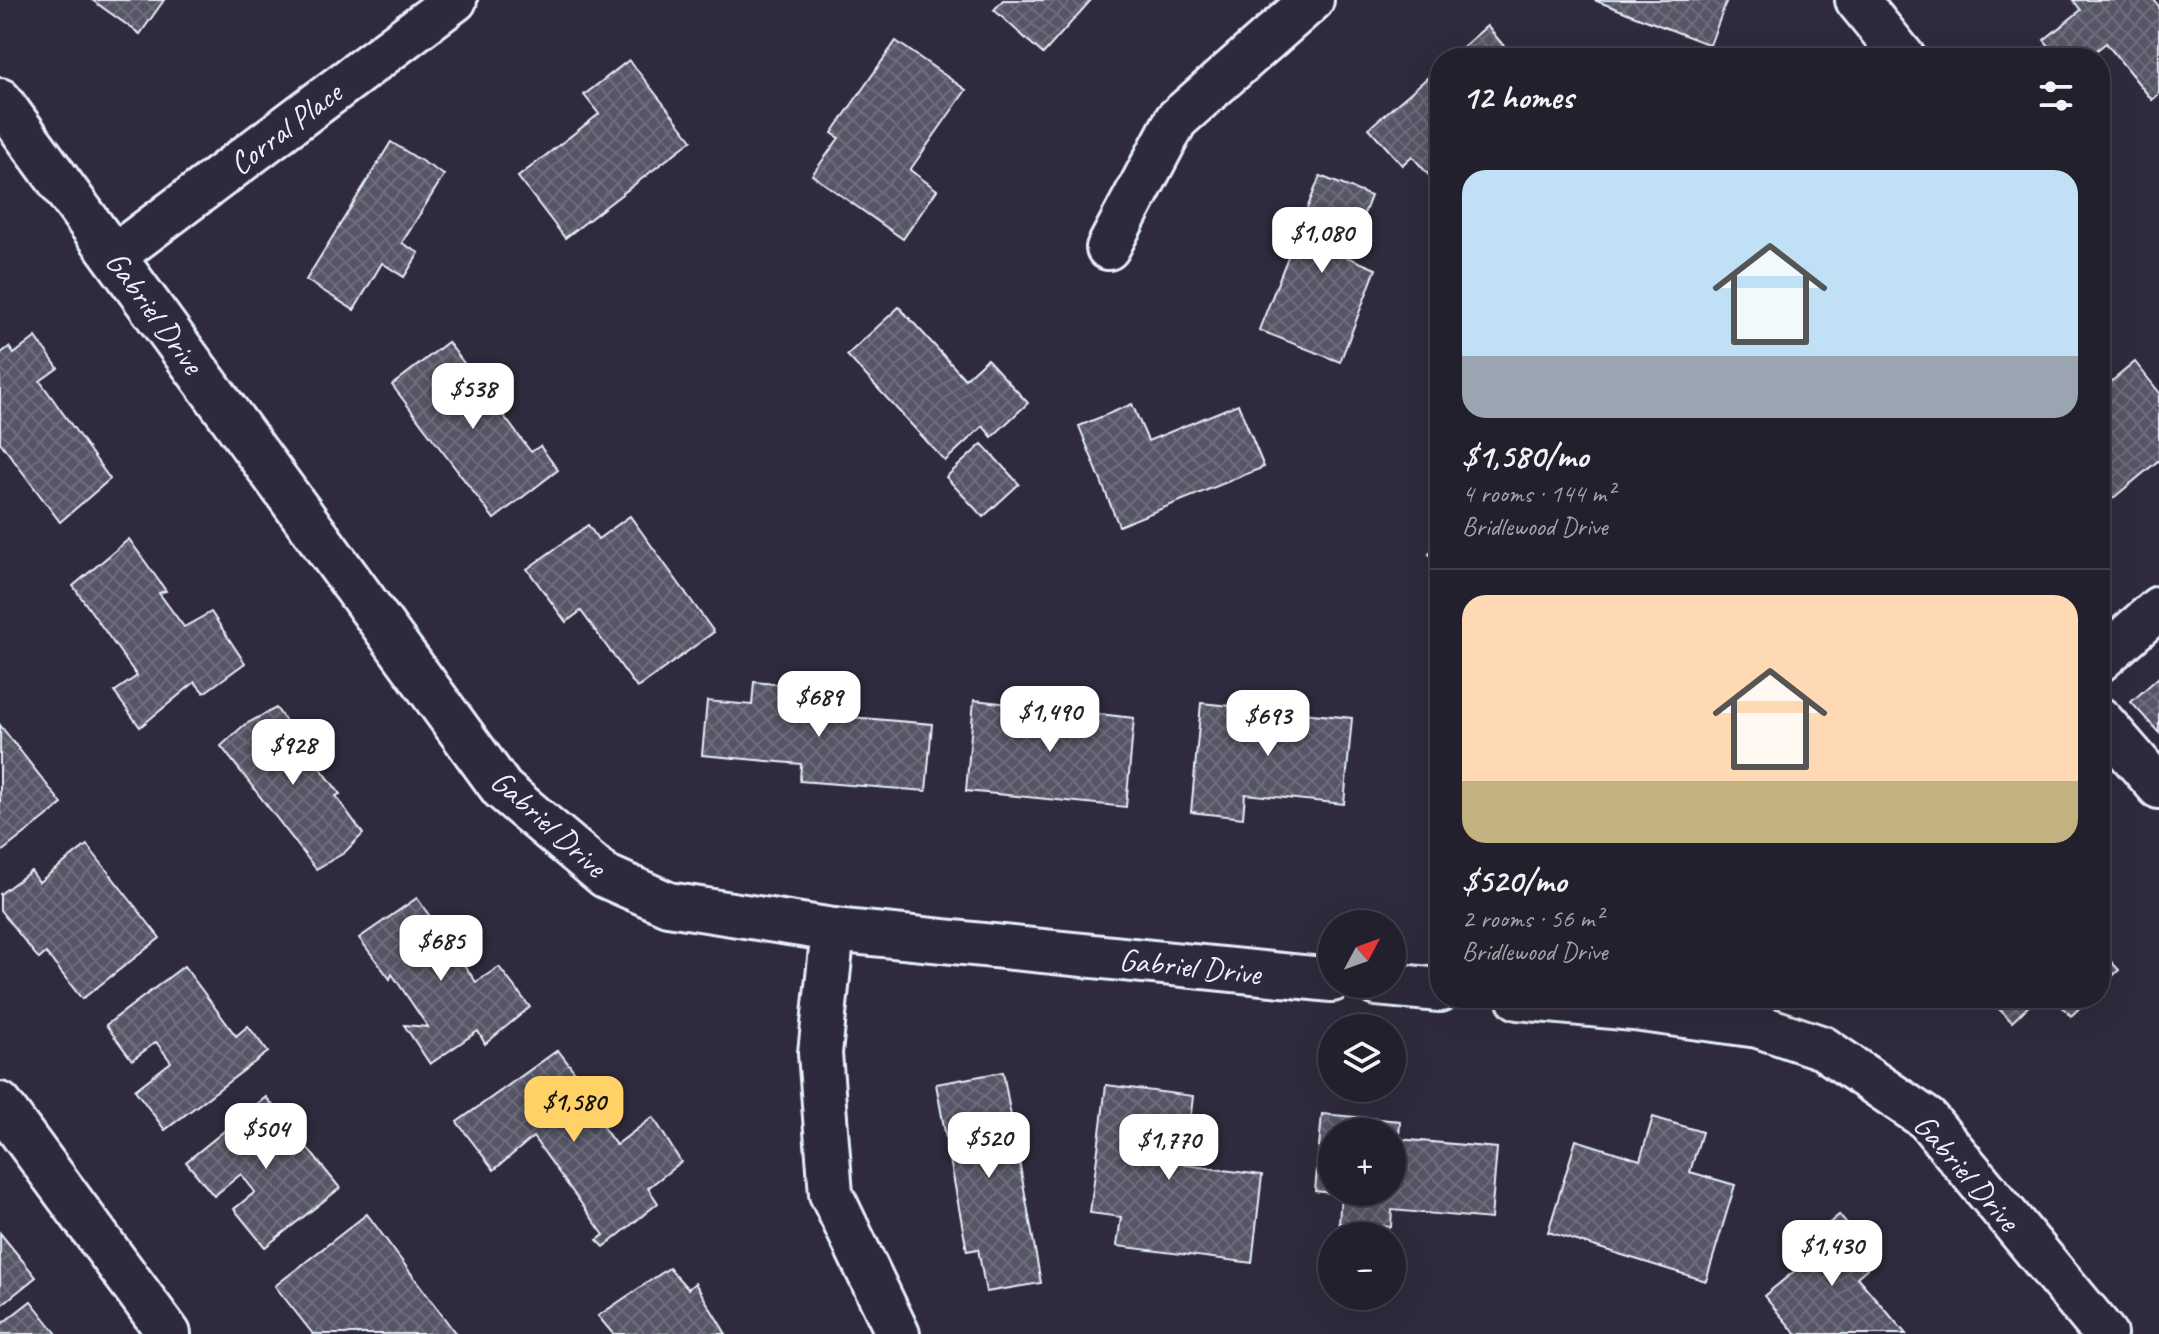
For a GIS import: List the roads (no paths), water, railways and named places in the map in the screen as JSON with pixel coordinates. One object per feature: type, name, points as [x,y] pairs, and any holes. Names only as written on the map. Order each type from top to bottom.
[{"type":"street","name":"Corral Place","points":[[114,256],[455,0]]},
{"type":"street","points":[[1108,248],[1176,120],[1312,0]]},
{"type":"street","points":[[1857,0],[1896,48]]},
{"type":"street","name":"Gabriel Drive","points":[[0,100],[502,789],[605,876],[668,904],[833,930],[1318,979]]},
{"type":"street","points":[[2110,651],[2159,608]]},
{"type":"street","points":[[2110,731],[2159,787]]},
{"type":"street","points":[[833,930],[820,1053],[831,1194],[898,1334]]},
{"type":"street","points":[[1406,987],[1430,989]]},
{"type":"street","name":"Gabriel Drive","points":[[1657,1008],[1758,1026],[1823,1048],[1927,1119],[2105,1334]]},
{"type":"street","points":[[0,1104],[169,1334]]}]
